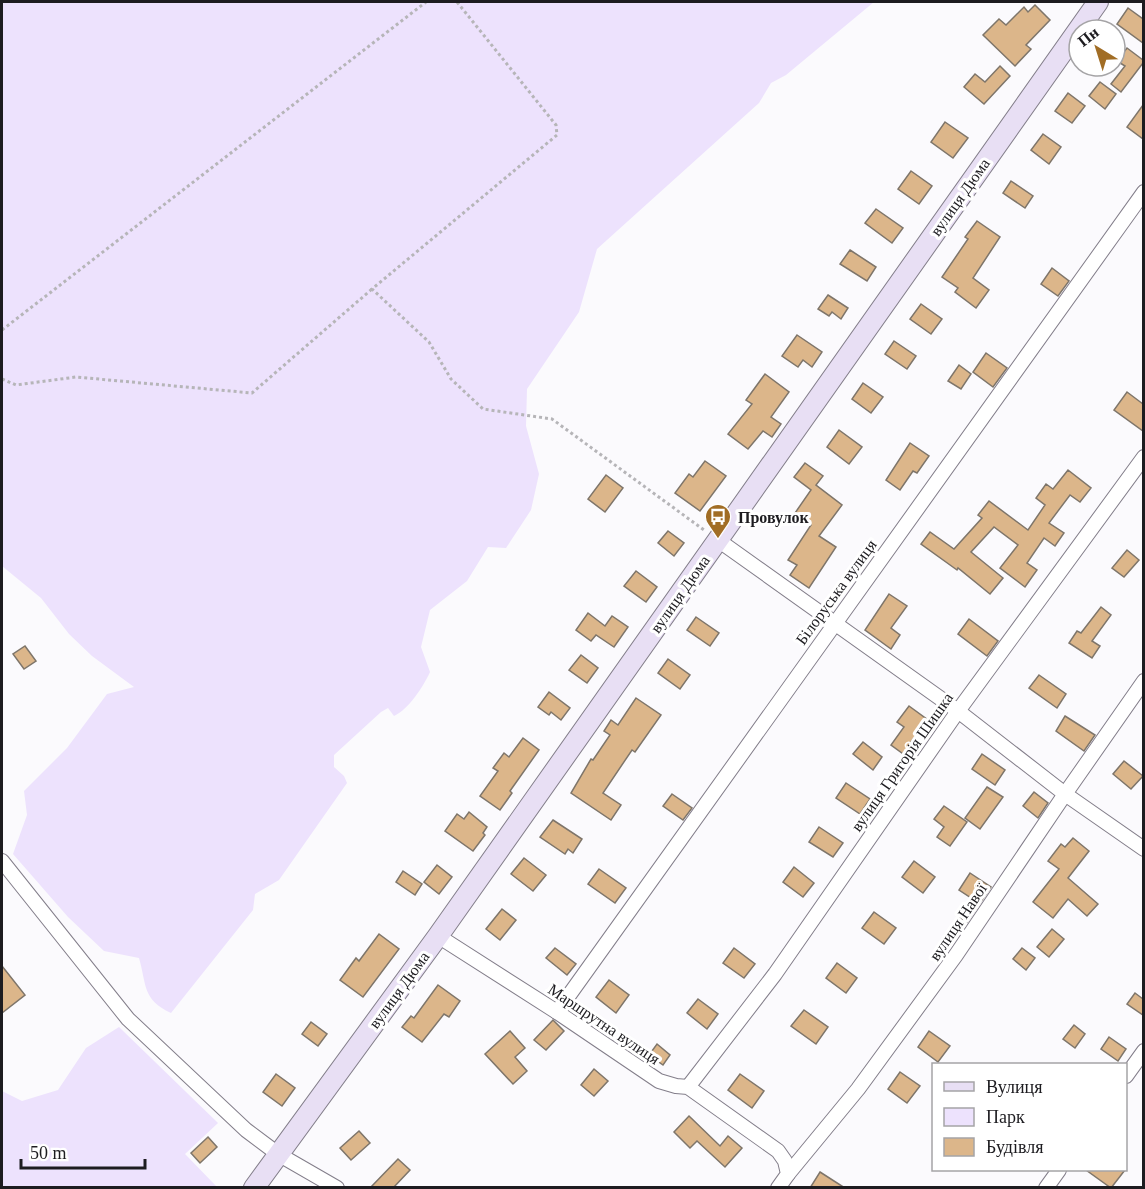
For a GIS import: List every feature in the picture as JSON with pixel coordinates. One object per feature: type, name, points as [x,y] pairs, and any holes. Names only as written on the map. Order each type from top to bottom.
[{"type":"street","name":"вулиця Дюма","points":[[254,1188],[438,936],[1098,2]]},
{"type":"street","name":"Білоруська вулиця","points":[[556,1012],[1143,192]]},
{"type":"street","name":"вулиця Григорія Шишка","points":[[688,1087],[775,974],[958,711],[1143,457]]},
{"type":"street","points":[[718,540],[958,711],[1065,794],[1143,849]]},
{"type":"street","name":"вулиця Навої","points":[[788,1174],[858,1089],[949,965],[1143,681]]},
{"type":"street","points":[[2,861],[128,1019],[246,1130],[279,1154],[337,1188]]},
{"type":"street","name":"Маршрутна вулиця","points":[[438,936],[659,1081],[688,1087],[778,1152],[785,1161],[788,1174]]},
{"type":"street","points":[[1127,1073],[1143,1051]]},
{"type":"street","points":[[1046,1188],[1058,1171]]},
{"type":"street","points":[[778,1188],[788,1174]]},
{"type":"path","points":[[2,330],[426,2]]},
{"type":"path","points":[[2,378],[16,385],[76,377],[252,393],[556,135],[556,124],[457,2]]},
{"type":"path","points":[[372,289],[429,342],[451,379],[483,409],[552,419],[718,540]]},
{"type":"green space","points":[[2,2],[874,2],[786,75],[771,83],[759,103],[597,249],[579,312],[527,389],[526,426],[539,474],[531,510],[506,548],[488,547],[467,581],[430,610],[421,647],[430,672],[419,691],[400,713],[394,716],[388,708],[381,712],[334,755],[334,767],[344,776],[347,783],[279,880],[255,894],[253,910],[171,1013],[150,997],[139,958],[104,951],[68,917],[13,854],[27,815],[24,791],[67,748],[107,694],[134,687],[92,656],[69,634],[41,598],[2,566]]},
{"type":"green space","points":[[119,1027],[218,1123],[185,1154],[217,1187],[2,1187],[2,1091],[22,1101],[58,1090],[86,1048]]},
{"type":"building","points":[[1035,5],[1050,20],[1026,45],[1031,49],[1015,66],[983,35],[999,19],[1006,25],[1024,7],[1028,12]]},
{"type":"building","points":[[1128,8],[1143,19],[1143,43],[1127,31],[1127,18],[1121,18]]},
{"type":"building","points":[[1127,48],[1143,60],[1121,92],[1111,84],[1116,78],[1127,78]]},
{"type":"building","points":[[1000,66],[1010,76],[984,104],[964,87],[975,74],[985,82]]},
{"type":"building","points":[[1100,82],[1116,94],[1105,109],[1089,96]]},
{"type":"building","points":[[1068,93],[1085,106],[1072,123],[1055,111]]},
{"type":"building","points":[[1143,105],[1143,139],[1127,127]]},
{"type":"building","points":[[945,122],[968,138],[953,158],[931,142]]},
{"type":"building","points":[[1043,134],[1061,147],[1049,164],[1031,150]]},
{"type":"building","points":[[911,171],[932,186],[919,204],[898,189]]},
{"type":"building","points":[[1011,181],[1033,196],[1025,208],[1003,193]]},
{"type":"building","points":[[876,209],[903,228],[892,243],[865,223]]},
{"type":"building","points":[[977,221],[1000,237],[973,278],[989,290],[976,308],[955,292],[958,288],[942,277],[968,239],[965,237]]},
{"type":"building","points":[[850,250],[876,267],[867,281],[840,264]]},
{"type":"building","points":[[1052,268],[1069,281],[1058,296],[1041,284]]},
{"type":"building","points":[[828,295],[848,308],[841,319],[832,312],[829,316],[818,309]]},
{"type":"building","points":[[921,304],[942,319],[931,334],[910,319]]},
{"type":"building","points":[[797,335],[822,352],[812,367],[803,360],[798,367],[782,356]]},
{"type":"building","points":[[894,341],[916,356],[907,369],[885,354]]},
{"type":"building","points":[[986,353],[1007,368],[993,387],[973,372]]},
{"type":"building","points":[[959,365],[971,374],[961,389],[948,381]]},
{"type":"building","points":[[765,374],[789,392],[771,417],[781,424],[772,437],[763,431],[748,449],[728,434],[752,404],[746,400]]},
{"type":"building","points":[[863,383],[883,397],[871,413],[852,399]]},
{"type":"building","points":[[1127,392],[1143,404],[1143,431],[1114,410]]},
{"type":"building","points":[[839,430],[862,447],[849,464],[827,447]]},
{"type":"building","points":[[910,443],[929,456],[917,473],[913,471],[900,490],[886,480]]},
{"type":"building","points":[[705,461],[726,476],[700,511],[675,493],[689,474],[693,477]]},
{"type":"building","points":[[805,463],[823,476],[816,485],[842,505],[819,536],[836,547],[809,588],[790,575],[797,565],[788,560],[811,525],[795,513],[811,490],[794,477]]},
{"type":"building","points":[[1068,470],[1091,488],[1080,502],[1070,495],[1049,523],[1064,533],[1055,546],[1044,538],[1027,563],[1037,570],[1025,587],[1000,568],[1018,545],[994,527],[971,552],[1003,578],[990,594],[958,568],[957,570],[921,544],[930,532],[954,549],[982,518],[978,515],[989,501],[1028,530],[1045,505],[1036,498],[1046,484],[1053,489]]},
{"type":"building","points":[[606,475],[623,488],[605,512],[588,499]]},
{"type":"building","points":[[668,531],[684,543],[674,556],[658,543]]},
{"type":"building","points":[[1127,550],[1139,560],[1124,577],[1112,568]]},
{"type":"building","points":[[636,571],[657,587],[646,602],[624,586]]},
{"type":"building","points":[[889,594],[907,606],[891,628],[900,635],[891,649],[865,630]]},
{"type":"building","points":[[1101,607],[1111,615],[1092,641],[1100,646],[1092,658],[1069,643],[1077,631],[1081,633]]},
{"type":"building","points":[[588,613],[605,626],[612,616],[628,627],[614,647],[596,635],[591,641],[576,630]]},
{"type":"building","points":[[696,617],[719,633],[710,646],[687,630]]},
{"type":"building","points":[[969,619],[998,641],[987,656],[958,634]]},
{"type":"building","points":[[25,646],[36,661],[24,669],[13,654]]},
{"type":"building","points":[[581,655],[598,668],[587,683],[569,670]]},
{"type":"building","points":[[668,659],[690,675],[680,689],[658,673]]},
{"type":"building","points":[[1039,675],[1066,694],[1057,708],[1029,688]]},
{"type":"building","points":[[549,692],[570,708],[561,720],[551,712],[549,715],[538,707]]},
{"type":"building","points":[[636,698],[661,715],[635,752],[632,750],[603,793],[621,805],[611,820],[571,793],[591,759],[593,760],[610,735],[604,731],[611,720],[618,725]]},
{"type":"building","points":[[909,706],[928,720],[910,743],[914,745],[906,756],[891,745],[904,727],[897,722]]},
{"type":"building","points":[[1065,716],[1095,735],[1084,751],[1056,731]]},
{"type":"building","points":[[523,738],[539,750],[510,791],[512,793],[500,810],[480,796],[498,771],[493,768],[504,753],[509,757]]},
{"type":"building","points":[[863,742],[882,757],[873,770],[853,754]]},
{"type":"building","points":[[982,754],[1005,770],[995,785],[972,769]]},
{"type":"building","points":[[1124,761],[1143,776],[1131,789],[1113,774]]},
{"type":"building","points":[[846,783],[870,799],[860,814],[836,798]]},
{"type":"building","points":[[987,787],[1003,797],[980,829],[965,818]]},
{"type":"building","points":[[1034,792],[1048,803],[1038,818],[1023,806]]},
{"type":"building","points":[[672,794],[692,808],[683,820],[663,806]]},
{"type":"building","points":[[944,806],[967,822],[950,846],[937,837],[944,827],[934,819]]},
{"type":"building","points":[[469,812],[487,827],[483,833],[485,835],[473,851],[445,831],[457,814],[464,819]]},
{"type":"building","points":[[553,820],[582,839],[573,853],[568,849],[565,854],[540,837]]},
{"type":"building","points":[[819,827],[843,843],[833,857],[809,842]]},
{"type":"building","points":[[1073,838],[1089,851],[1068,878],[1098,904],[1087,916],[1068,899],[1053,918],[1033,902],[1059,869],[1048,861],[1061,844],[1065,847]]},
{"type":"building","points":[[524,858],[546,875],[533,891],[511,874]]},
{"type":"building","points":[[914,861],[935,877],[923,893],[902,877]]},
{"type":"building","points":[[437,865],[452,877],[439,894],[424,882]]},
{"type":"building","points":[[794,867],[814,883],[803,897],[783,882]]},
{"type":"building","points":[[599,869],[626,888],[615,903],[588,884]]},
{"type":"building","points":[[403,871],[422,884],[415,895],[396,882]]},
{"type":"building","points":[[970,873],[991,887],[967,922],[958,916],[971,898],[959,890]]},
{"type":"building","points":[[502,909],[516,920],[500,940],[486,929]]},
{"type":"building","points":[[874,912],[896,928],[884,944],[862,928]]},
{"type":"building","points":[[1052,929],[1064,939],[1049,957],[1037,947]]},
{"type":"building","points":[[379,934],[399,949],[363,997],[340,980],[356,958],[359,961]]},
{"type":"building","points":[[555,948],[576,964],[567,975],[546,958]]},
{"type":"building","points":[[734,948],[755,964],[744,978],[723,963]]},
{"type":"building","points":[[1022,948],[1035,958],[1026,970],[1013,959]]},
{"type":"building","points":[[837,963],[857,978],[846,993],[826,978]]},
{"type":"building","points":[[2,966],[25,995],[2,1013]]},
{"type":"building","points":[[609,980],[629,995],[616,1013],[596,997]]},
{"type":"building","points":[[438,985],[460,1001],[449,1017],[444,1014],[422,1042],[402,1027],[411,1016],[414,1018]]},
{"type":"building","points":[[1135,993],[1143,999],[1143,1015],[1127,1004]]},
{"type":"building","points":[[698,999],[718,1014],[707,1029],[687,1013]]},
{"type":"building","points":[[804,1010],[828,1027],[816,1044],[791,1026]]},
{"type":"building","points":[[553,1020],[564,1031],[546,1050],[534,1040]]},
{"type":"building","points":[[311,1022],[327,1034],[318,1046],[302,1034]]},
{"type":"building","points":[[1074,1025],[1085,1034],[1075,1048],[1063,1039]]},
{"type":"building","points":[[510,1031],[525,1048],[515,1057],[527,1071],[513,1084],[485,1054]]},
{"type":"building","points":[[929,1031],[950,1046],[938,1062],[918,1047]]},
{"type":"building","points":[[1109,1037],[1126,1049],[1118,1061],[1101,1049]]},
{"type":"building","points":[[657,1044],[670,1055],[663,1065],[649,1055]]},
{"type":"building","points":[[594,1069],[608,1081],[594,1096],[581,1085]]},
{"type":"building","points":[[900,1072],[920,1086],[907,1103],[888,1089]]},
{"type":"building","points":[[276,1074],[295,1088],[282,1106],[263,1092]]},
{"type":"building","points":[[740,1074],[764,1091],[752,1108],[728,1090]]},
{"type":"building","points":[[689,1116],[720,1146],[728,1136],[742,1148],[725,1167],[697,1141],[690,1148],[674,1132]]},
{"type":"building","points":[[359,1131],[370,1143],[351,1160],[340,1148]]},
{"type":"building","points":[[208,1137],[217,1147],[200,1163],[191,1153]]},
{"type":"building","points":[[398,1159],[410,1170],[393,1188],[370,1188]]},
{"type":"building","points":[[1087,1171],[1124,1171],[1111,1188]]},
{"type":"building","points":[[820,1172],[845,1188],[810,1188]]},
{"type":"place","name":"Провулок","points":[[718,540]]}]
